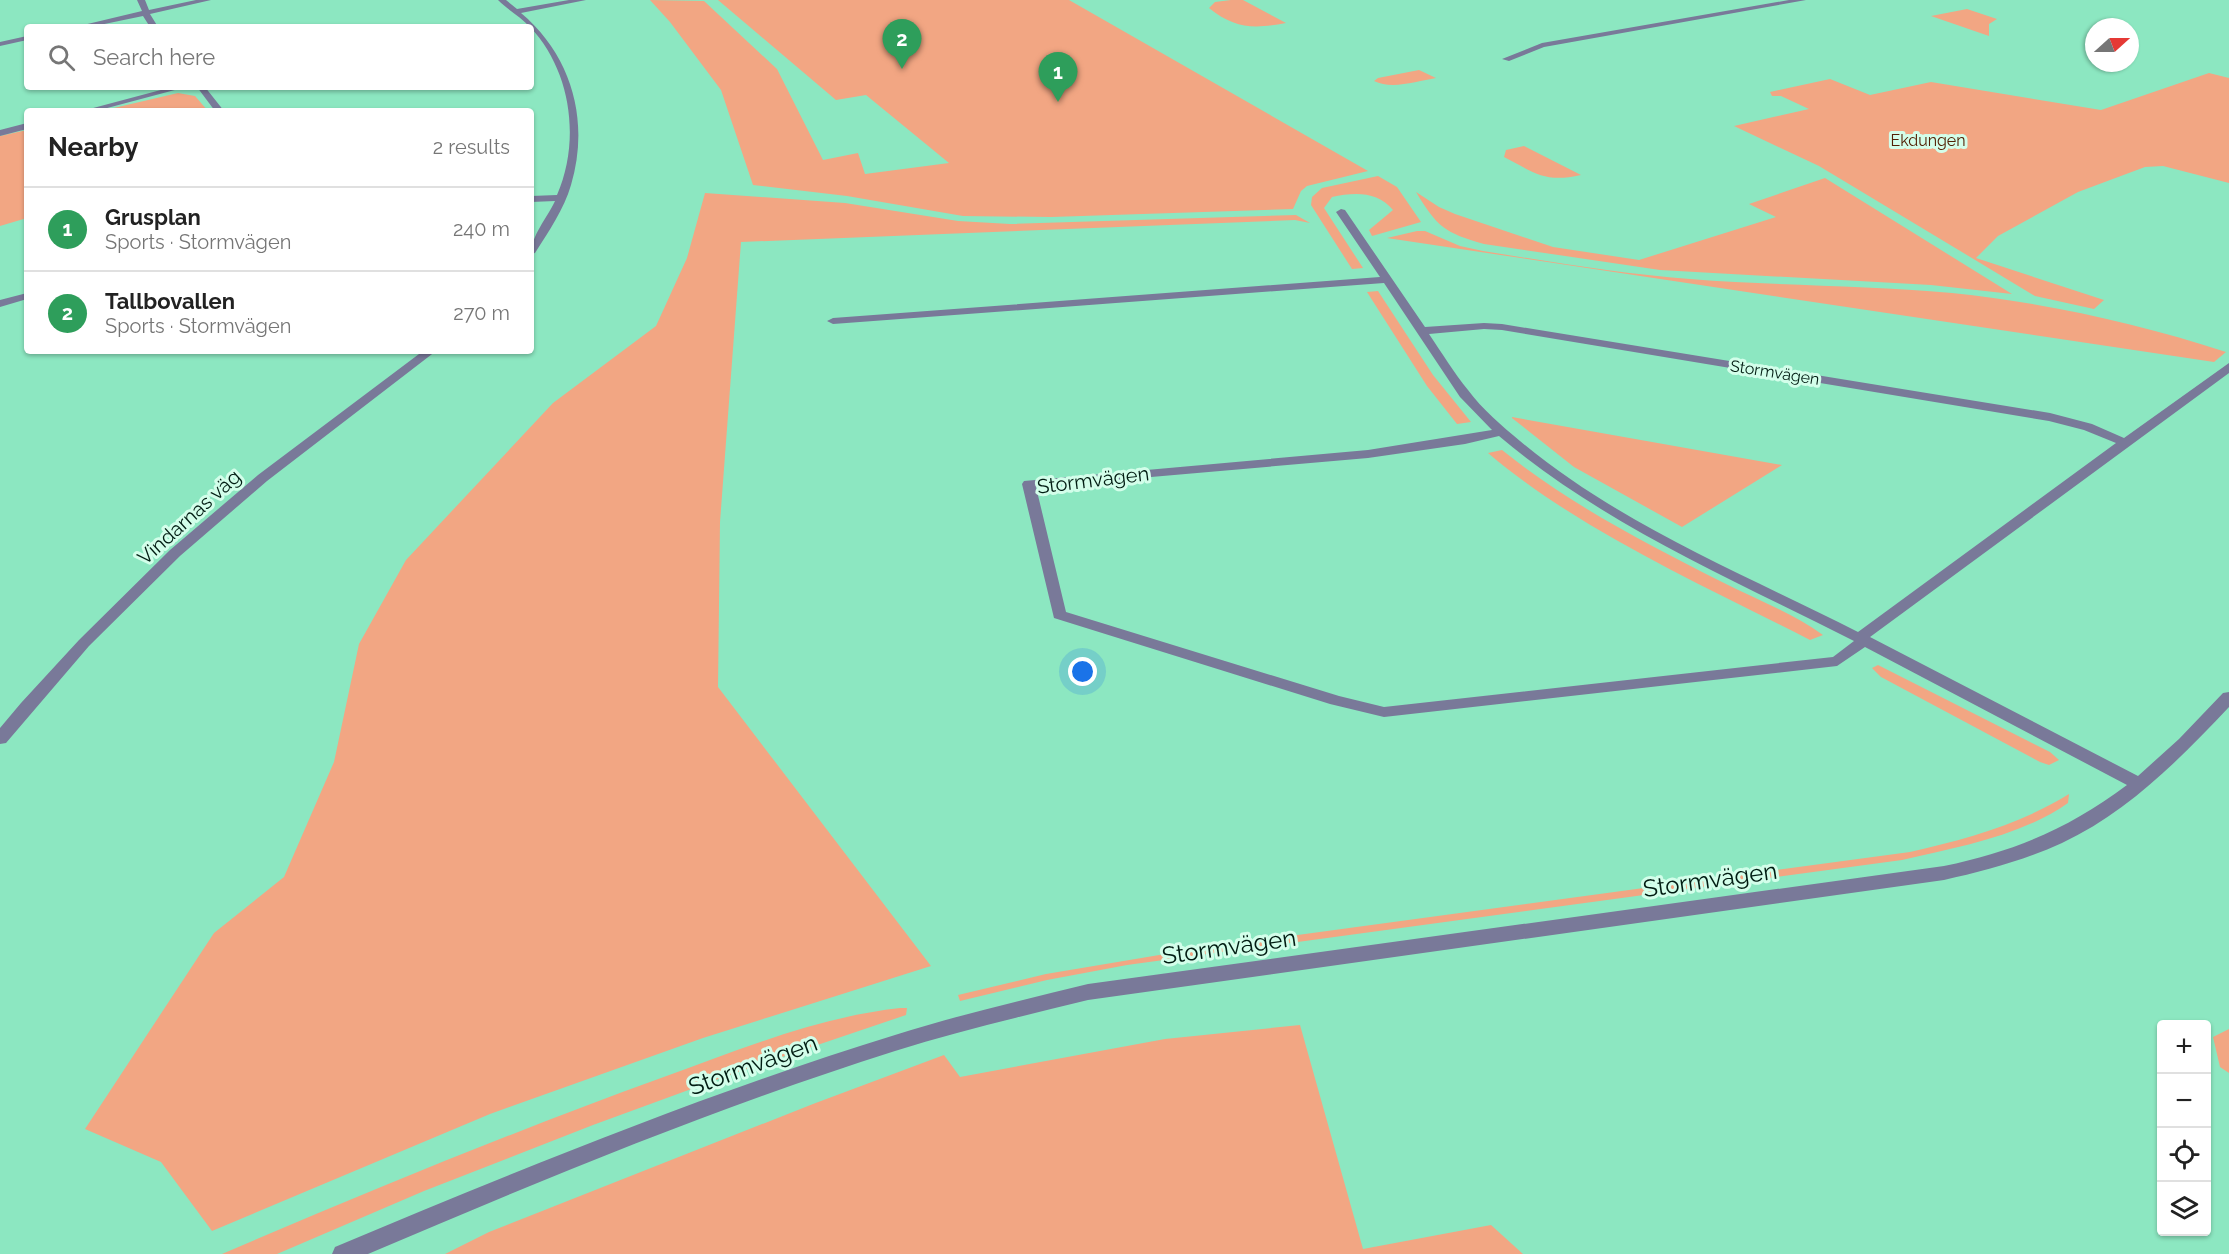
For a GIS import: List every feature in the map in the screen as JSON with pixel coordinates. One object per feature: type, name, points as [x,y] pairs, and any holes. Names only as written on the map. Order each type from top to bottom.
[{"type":"street","points":[[141,0],[152,24]]},
{"type":"street","points":[[94,24],[207,0]]},
{"type":"street","points":[[502,0],[531,24]]},
{"type":"street","points":[[518,11],[582,0]]},
{"type":"street","points":[[1506,59],[1542,45],[1802,0]]},
{"type":"street","points":[[534,28],[553,52],[568,83],[573,102],[575,149],[571,176],[548,226],[534,247]]},
{"type":"street","points":[[0,44],[24,39]]},
{"type":"street","points":[[98,108],[170,90]]},
{"type":"street","points":[[203,90],[218,108]]},
{"type":"street","points":[[0,133],[24,127]]},
{"type":"street","points":[[534,199],[561,198]]},
{"type":"street","points":[[1341,212],[1464,394],[1501,432],[1568,484],[1615,512],[2140,784]]},
{"type":"street","points":[[833,321],[1386,280]]},
{"type":"street","points":[[0,304],[24,297]]},
{"type":"street","name":"Stormvägen","points":[[1421,331],[1484,326],[1502,327],[2050,417],[2124,442]]},
{"type":"street","name":"Vindarnas väg","points":[[0,740],[73,654],[185,545],[291,456],[426,354]]},
{"type":"street","name":"Stormvägen","points":[[1501,432],[1465,440],[1368,454],[1029,484],[1059,615],[1336,700],[1384,712],[1837,661],[2124,442],[2229,367]]},
{"type":"street","name":"Stormvägen","points":[[343,1254],[612,1143],[772,1084],[953,1024],[1088,992],[1944,873],[1997,861],[2029,850],[2094,818],[2140,784],[2190,738],[2229,697]]},
{"type":"green space","points":[[650,0],[704,1],[777,69],[823,160],[858,153],[865,174],[949,163],[866,95],[836,100],[718,0],[1069,0],[1368,171],[1307,186],[1301,191],[1293,209],[1051,217],[963,216],[847,196],[753,185],[721,90],[670,22]]},
{"type":"green space","points":[[1243,0],[1286,23],[1245,26],[1218,15],[1209,8],[1215,2]]},
{"type":"green space","points":[[1967,9],[1997,19],[1989,24],[1989,36],[1931,16]]},
{"type":"green space","points":[[1419,70],[1436,78],[1397,85],[1374,81],[1378,78]]},
{"type":"green space","name":"Ekdungen","points":[[2209,73],[2229,78],[2229,183],[2163,166],[2145,167],[2078,192],[1998,236],[1976,258],[2104,300],[2094,309],[2035,296],[1819,166],[1734,126],[1809,109],[1781,96],[1772,96],[1770,92],[1830,79],[1870,95],[1931,82],[2101,110]]},
{"type":"green space","points":[[178,93],[195,96],[205,108],[114,108]]},
{"type":"green space","points":[[24,131],[24,219],[0,226],[0,136]]},
{"type":"green space","points":[[1524,146],[1581,175],[1549,177],[1532,172],[1504,157],[1506,150]]},
{"type":"green space","points":[[1378,176],[1397,187],[1421,222],[1372,236],[1369,230],[1393,210],[1387,204],[1365,194],[1332,197],[1324,208],[1363,268],[1352,269],[1311,205],[1312,197],[1322,188]]},
{"type":"green space","points":[[1825,178],[2012,294],[1931,285],[1660,270],[1484,244],[1460,236],[1443,227],[1436,221],[1416,192],[1455,214],[1553,247],[1639,260],[1776,217],[1749,204]]},
{"type":"green space","points":[[705,193],[845,203],[958,221],[1010,224],[1296,215],[1310,223],[1295,220],[741,242],[720,522],[718,687],[931,966],[703,1038],[490,1114],[212,1231],[161,1162],[85,1129],[214,933],[284,877],[334,762],[359,644],[406,560],[553,403],[656,326],[687,258]]},
{"type":"green space","points":[[1425,231],[1460,246],[1483,251],[1638,274],[1723,281],[1919,290],[2022,302],[2125,323],[2226,352],[2214,362],[1387,238]]},
{"type":"green space","points":[[1378,291],[1433,375],[1471,422],[1457,424],[1427,386],[1367,292]]},
{"type":"green space","points":[[1512,418],[1782,465],[1682,527],[1574,467]]},
{"type":"green space","points":[[1502,450],[1554,488],[1608,522],[1787,613],[1823,635],[1810,640],[1602,532],[1524,481],[1488,453]]},
{"type":"green space","points":[[1878,665],[2050,752],[2059,760],[2049,765],[2040,762],[1881,677],[1872,668]]},
{"type":"green space","points":[[2069,794],[2068,803],[2010,832],[1902,860],[1127,965],[1047,980],[960,1001],[958,995],[1046,974],[1201,948],[1910,852],[1992,830],[2031,814]]},
{"type":"green space","points":[[907,1008],[906,1015],[735,1073],[593,1125],[424,1191],[277,1254],[222,1254],[495,1141],[719,1057],[809,1027],[869,1012]]},
{"type":"green space","points":[[1300,1025],[1363,1249],[1491,1225],[1523,1254],[445,1254],[489,1232],[813,1104],[944,1055],[960,1077],[1165,1039]]},
{"type":"green space","points":[[2229,1029],[2229,1073],[2220,1067],[2213,1037]]},
{"type":"place","name":"Tallbovallen","points":[[902,69]]},
{"type":"place","name":"Grusplan","points":[[1058,102]]}]
